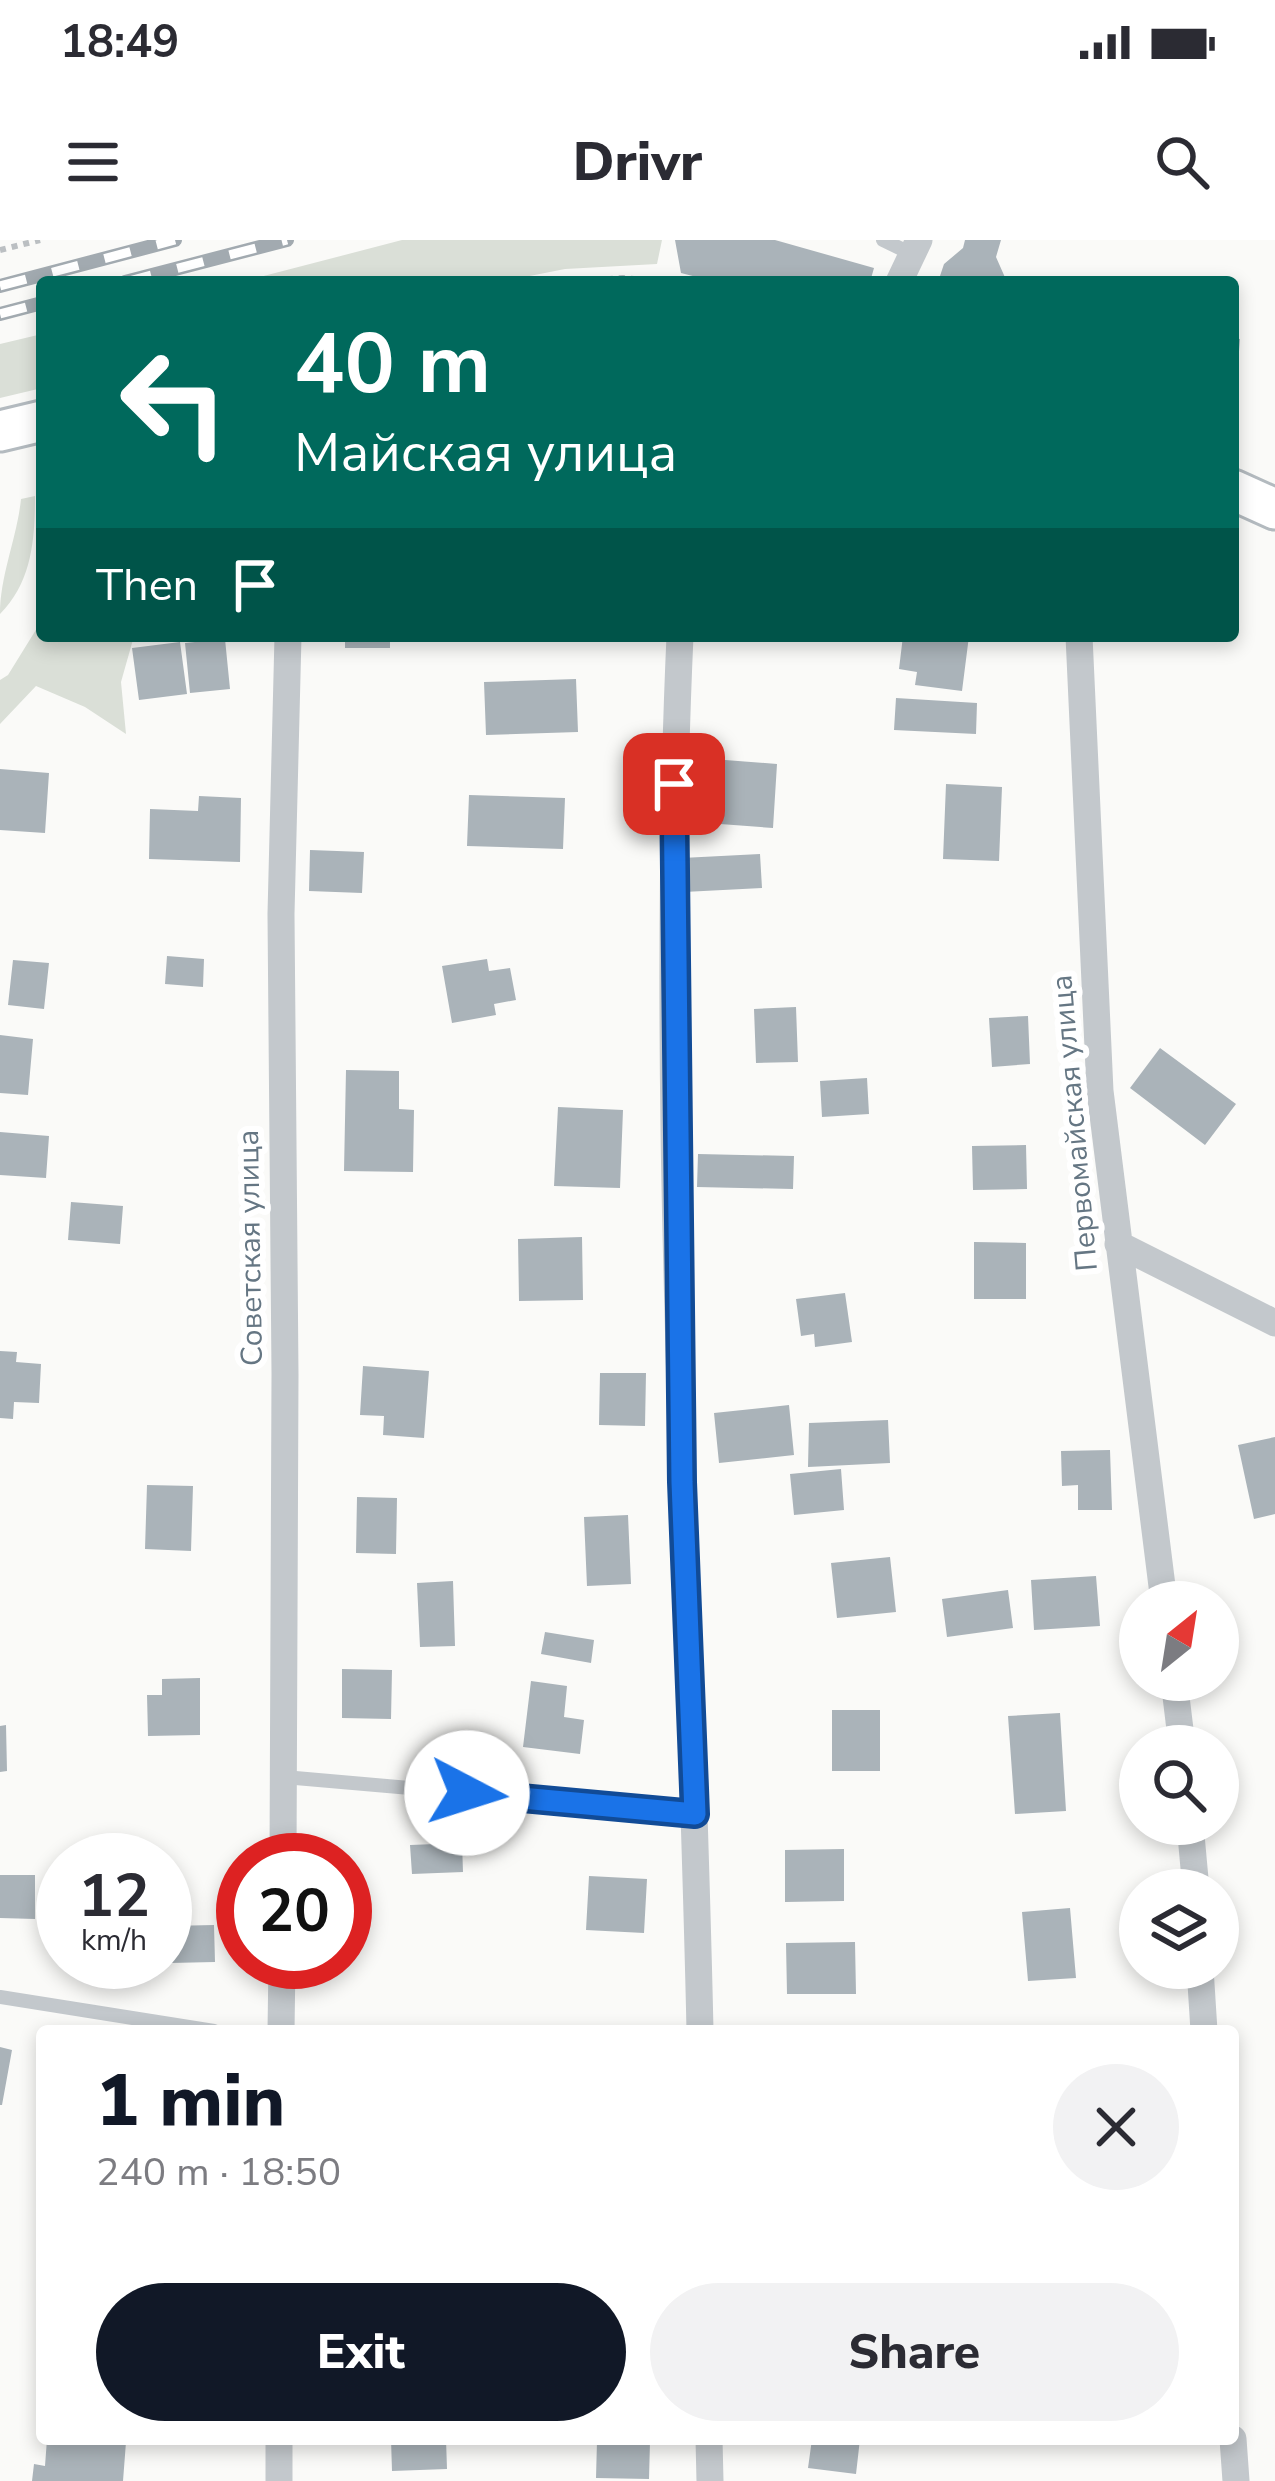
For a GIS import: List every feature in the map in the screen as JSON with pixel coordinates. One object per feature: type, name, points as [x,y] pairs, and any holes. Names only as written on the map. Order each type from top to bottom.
[{"type":"street","points":[[902,276],[915,247]]},
{"type":"street","points":[[0,431],[36,422]]},
{"type":"street","points":[[1239,493],[1275,509]]},
{"type":"street","name":"Советская улица","points":[[283,1833],[281,914],[288,642]]},
{"type":"street","points":[[680,642],[673,915],[682,1482],[700,2025]]},
{"type":"street","name":"Первомайская улица","points":[[1079,642],[1094,1012],[1161,1581]]},
{"type":"street","points":[[1118,1244],[1275,1323]]},
{"type":"street","points":[[281,2025],[282,1989]]},
{"type":"street","points":[[1201,1989],[1204,2025]]},
{"type":"street","points":[[278,2481],[279,2445]]},
{"type":"street","points":[[709,2445],[710,2481]]},
{"type":"street","points":[[1233,2445],[1236,2481]]},
{"type":"lane","points":[[883,240],[915,247]]},
{"type":"lane","points":[[284,1777],[695,1814]]},
{"type":"lane","points":[[0,1996],[177,2025]]},
{"type":"path","points":[[0,250],[40,240]]},
{"type":"shaded area","points":[[402,240],[662,240],[657,264],[565,269],[529,276],[264,276]]},
{"type":"shaded area","points":[[36,335],[36,389],[0,398],[0,344]]},
{"type":"shaded area","points":[[35,496],[25,574],[0,614],[21,499]]},
{"type":"shaded area","points":[[36,630],[36,642],[132,642],[121,682],[126,734],[85,707],[36,686],[0,724],[0,680]]},
{"type":"building","points":[[675,240],[775,240],[874,268],[872,276],[681,273]]},
{"type":"building","points":[[965,240],[1001,240],[996,257],[1004,276],[940,276],[944,264],[963,248]]},
{"type":"building","points":[[180,642],[187,694],[139,700],[132,648]]},
{"type":"building","points":[[225,642],[230,689],[190,693],[185,643]]},
{"type":"building","points":[[345,642],[390,642],[390,648],[345,648]]},
{"type":"building","points":[[902,642],[968,642],[962,691],[915,685],[917,672],[899,669]]},
{"type":"building","points":[[576,679],[578,732],[486,735],[484,682]]},
{"type":"building","points":[[896,698],[977,703],[976,734],[894,730]]},
{"type":"building","points":[[725,760],[777,764],[773,828],[720,824]]},
{"type":"building","points":[[0,769],[49,773],[45,833],[0,830]]},
{"type":"building","points":[[946,784],[1002,787],[999,861],[943,859]]},
{"type":"building","points":[[469,795],[565,798],[563,849],[467,846]]},
{"type":"building","points":[[199,796],[241,798],[240,862],[149,859],[150,809],[198,811]]},
{"type":"building","points":[[310,850],[364,852],[362,893],[309,891]]},
{"type":"building","points":[[760,854],[762,888],[684,892],[682,858]]},
{"type":"building","points":[[167,956],[204,959],[203,987],[165,984]]},
{"type":"building","points":[[487,959],[489,971],[510,968],[516,1000],[494,1004],[496,1015],[452,1023],[442,966]]},
{"type":"building","points":[[13,960],[49,963],[44,1009],[8,1005]]},
{"type":"building","points":[[796,1007],[798,1062],[756,1063],[754,1009]]},
{"type":"building","points":[[1028,1016],[1030,1064],[992,1067],[989,1018]]},
{"type":"building","points":[[0,1035],[33,1039],[28,1095],[0,1093]]},
{"type":"building","points":[[1160,1048],[1236,1104],[1205,1145],[1130,1088]]},
{"type":"building","points":[[346,1070],[399,1071],[399,1109],[414,1110],[413,1172],[344,1171]]},
{"type":"building","points":[[867,1078],[869,1114],[822,1117],[820,1081]]},
{"type":"building","points":[[558,1107],[623,1110],[620,1188],[554,1186]]},
{"type":"building","points":[[0,1132],[49,1136],[46,1178],[0,1175]]},
{"type":"building","points":[[1026,1145],[1027,1189],[973,1190],[972,1146]]},
{"type":"building","points":[[698,1154],[794,1156],[793,1189],[697,1187]]},
{"type":"building","points":[[71,1202],[123,1206],[120,1244],[68,1240]]},
{"type":"building","points":[[582,1237],[583,1300],[519,1301],[518,1239]]},
{"type":"building","points":[[974,1242],[1026,1243],[1026,1299],[974,1299]]},
{"type":"building","points":[[845,1293],[852,1342],[815,1347],[814,1334],[801,1336],[796,1299]]},
{"type":"building","points":[[0,1351],[17,1352],[16,1362],[41,1364],[39,1403],[14,1402],[13,1419],[0,1418]]},
{"type":"building","points":[[363,1366],[429,1371],[424,1438],[383,1435],[384,1416],[360,1415]]},
{"type":"building","points":[[600,1373],[646,1373],[645,1426],[599,1425]]},
{"type":"building","points":[[789,1405],[794,1455],[719,1463],[714,1413]]},
{"type":"building","points":[[888,1420],[890,1463],[808,1467],[809,1423]]},
{"type":"building","points":[[1275,1437],[1275,1514],[1254,1519],[1238,1445]]},
{"type":"building","points":[[1110,1450],[1112,1510],[1078,1510],[1078,1485],[1062,1486],[1061,1451]]},
{"type":"building","points":[[841,1469],[844,1510],[794,1515],[790,1474]]},
{"type":"building","points":[[147,1485],[193,1486],[191,1551],[145,1549]]},
{"type":"building","points":[[357,1497],[397,1498],[396,1554],[356,1553]]},
{"type":"building","points":[[628,1515],[631,1584],[587,1586],[584,1517]]},
{"type":"building","points":[[890,1557],[896,1612],[837,1618],[831,1563]]},
{"type":"building","points":[[1096,1576],[1100,1626],[1034,1630],[1031,1580]]},
{"type":"building","points":[[453,1581],[455,1646],[420,1647],[417,1583]]},
{"type":"building","points":[[1008,1590],[1013,1628],[947,1637],[942,1599]]},
{"type":"building","points":[[545,1632],[594,1640],[591,1663],[541,1654]]},
{"type":"building","points":[[342,1669],[392,1670],[391,1719],[342,1718]]},
{"type":"building","points":[[200,1678],[200,1735],[148,1736],[147,1695],[162,1695],[162,1679]]},
{"type":"building","points":[[531,1681],[567,1686],[564,1717],[584,1720],[580,1754],[523,1747]]},
{"type":"building","points":[[832,1710],[880,1710],[880,1771],[832,1771]]},
{"type":"building","points":[[1060,1713],[1066,1811],[1015,1814],[1008,1716]]},
{"type":"building","points":[[6,1725],[7,1771],[0,1772],[0,1726]]},
{"type":"building","points":[[462,1843],[463,1872],[412,1874],[410,1845]]},
{"type":"building","points":[[844,1849],[844,1901],[785,1902],[785,1850]]},
{"type":"building","points":[[0,1875],[35,1875],[35,1919],[0,1918]]},
{"type":"building","points":[[589,1876],[647,1879],[644,1933],[586,1930]]},
{"type":"building","points":[[1070,1908],[1076,1978],[1028,1981],[1022,1912]]},
{"type":"building","points":[[192,1925],[214,1925],[215,1962],[192,1963]]},
{"type":"building","points":[[855,1942],[856,1994],[787,1994],[786,1943]]},
{"type":"building","points":[[0,2047],[12,2050],[2,2105],[0,2105]]},
{"type":"building","points":[[47,2445],[126,2445],[123,2481],[32,2481],[34,2464],[45,2466]]},
{"type":"building","points":[[391,2445],[446,2445],[447,2469],[392,2471]]},
{"type":"building","points":[[597,2445],[650,2445],[649,2479],[596,2478]]},
{"type":"building","points":[[811,2445],[859,2445],[856,2474],[808,2468]]},
{"type":"railway","points":[[38,276],[175,240]]},
{"type":"railway","points":[[148,276],[287,240]]},
{"type":"railway","points":[[0,286],[36,277]]},
{"type":"railway","points":[[0,314],[36,305]]},
{"type":"route","points":[[467,1793],[695,1814],[682,1482],[674,784]]}]
